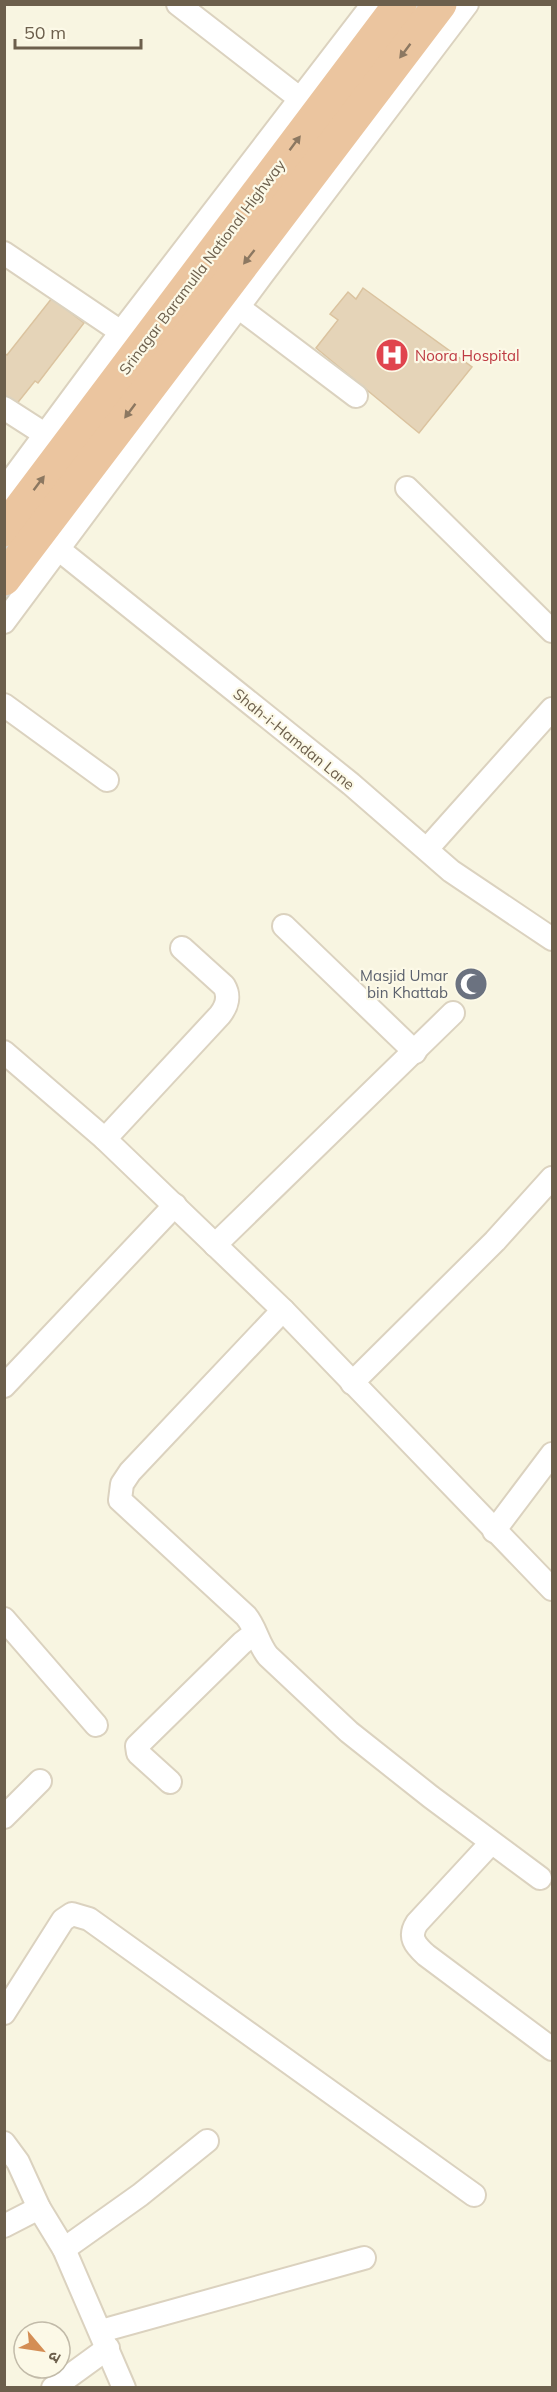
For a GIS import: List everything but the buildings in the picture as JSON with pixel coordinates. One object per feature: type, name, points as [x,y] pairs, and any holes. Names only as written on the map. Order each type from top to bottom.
[{"type":"highway","name":"Srinagar Baramulla National Highway","points":[[4,530],[55,441],[100,381],[309,106],[400,4]]},
{"type":"highway","points":[[4,579],[49,541],[284,228],[440,4]]},
{"type":"street","points":[[178,4],[309,106]]},
{"type":"street","points":[[100,381],[121,332],[309,106],[373,4]]},
{"type":"street","points":[[4,622],[49,541],[238,308],[284,228],[467,4]]},
{"type":"street","points":[[4,253],[121,332]]},
{"type":"street","points":[[238,308],[356,396]]},
{"type":"street","points":[[4,408],[55,441],[4,490]]},
{"type":"street","points":[[407,488],[552,631]]},
{"type":"street","name":"Shah-i-Hamdan Lane","points":[[49,541],[351,784],[478,891],[552,939]]},
{"type":"street","points":[[4,705],[107,780]]},
{"type":"street","points":[[427,849],[552,709]]},
{"type":"street","points":[[285,926],[415,1052]]},
{"type":"street","points":[[105,1139],[220,1015],[226,1005],[227,991],[224,986],[182,948]]},
{"type":"street","points":[[215,1245],[453,1013]]},
{"type":"street","points":[[4,1052],[105,1139],[283,1310],[552,1590]]},
{"type":"street","points":[[352,1383],[495,1241],[552,1178]]},
{"type":"street","points":[[4,1386],[176,1205]]},
{"type":"street","points":[[283,1310],[130,1472],[119,1491],[120,1500],[246,1616],[251,1622],[258,1642],[268,1656],[349,1732],[491,1843],[540,1878]]},
{"type":"street","points":[[494,1531],[552,1454]]},
{"type":"street","points":[[4,1619],[96,1725]]},
{"type":"street","points":[[170,1782],[138,1753],[137,1746],[255,1633]]},
{"type":"street","points":[[4,1817],[40,1781]]},
{"type":"street","points":[[491,1843],[417,1923],[412,1931],[413,1940],[426,1955],[552,2049]]},
{"type":"street","points":[[4,2013],[63,1920],[72,1914],[89,1919],[474,2195]]},
{"type":"street","points":[[64,2249],[140,2195],[207,2141]]},
{"type":"street","points":[[4,2143],[18,2162],[39,2208],[64,2249],[124,2388]]},
{"type":"street","points":[[4,2226],[39,2208]]},
{"type":"street","points":[[53,2388],[105,2340],[364,2258]]},
{"type":"place","name":"Noora Hospital","points":[[392,355]]},
{"type":"place","name":"Masjid Umar bin Khattab","points":[[471,984]]}]
